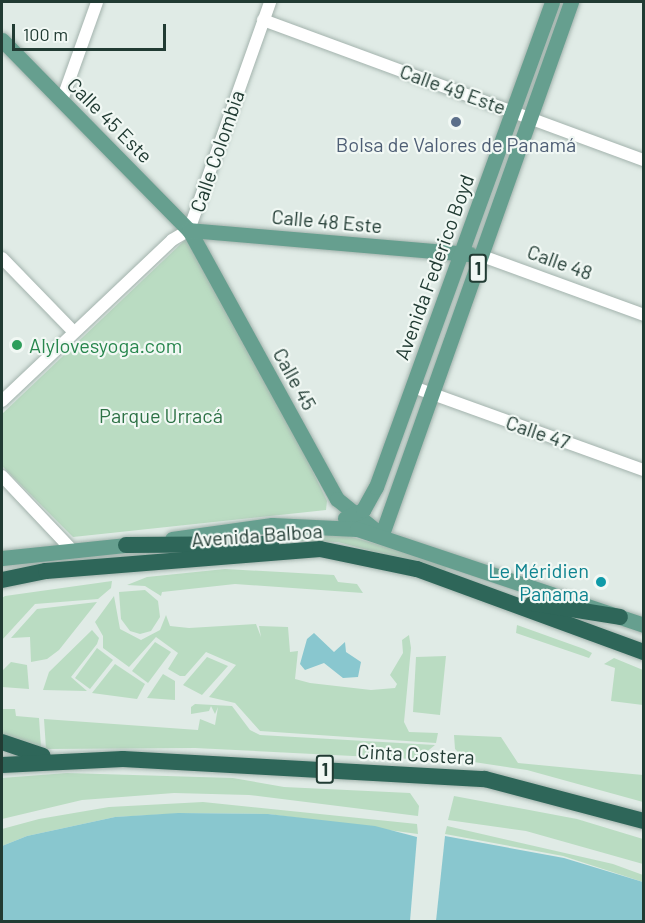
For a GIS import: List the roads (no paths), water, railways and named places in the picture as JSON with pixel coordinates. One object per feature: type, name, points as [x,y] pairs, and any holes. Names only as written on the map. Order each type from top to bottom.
[{"type":"highway","points":[[126,545],[261,543],[320,549]]},
{"type":"highway","name":"Avenida Balboa","points":[[2,580],[36,572],[320,549],[388,561],[505,598],[644,652]]},
{"type":"highway","points":[[2,591],[93,568]]},
{"type":"highway","points":[[505,598],[620,617]]},
{"type":"highway","points":[[2,742],[15,750],[59,760]]},
{"type":"highway","name":"Cinta Costera","points":[[2,765],[59,760],[190,761],[485,779],[644,821]]},
{"type":"main road","name":"Avenida Federico Boyd","points":[[329,525],[355,522],[370,499],[413,387],[552,2]]},
{"type":"main road","name":"Avenida Federico Boyd","points":[[382,534],[572,2]]},
{"type":"main road","name":"Calle 45 Este","points":[[2,40],[189,230]]},
{"type":"main road","name":"Calle 48 Este","points":[[189,230],[461,254]]},
{"type":"main road","name":"Calle 45","points":[[189,230],[337,499],[355,522],[382,534]]},
{"type":"main road","name":"Calle 48","points":[[461,254],[482,256]]},
{"type":"main road","name":"Avenida Balboa","points":[[2,558],[126,545],[272,525],[329,525]]},
{"type":"main road","points":[[382,534],[620,617],[642,622]]},
{"type":"street","points":[[62,100],[97,2]]},
{"type":"street","name":"Calle Colombia","points":[[2,401],[172,240],[189,230],[270,2]]},
{"type":"street","name":"Calle 49 Este","points":[[263,20],[644,160]]},
{"type":"street","name":"Calle 48","points":[[482,256],[644,315]]},
{"type":"street","points":[[2,258],[74,332]]},
{"type":"street","name":"Calle 47","points":[[413,387],[644,470]]},
{"type":"street","points":[[2,476],[71,549]]},
{"type":"water","points":[[314,633],[334,652],[345,642],[346,652],[361,662],[358,677],[343,678],[324,663],[305,670],[300,664],[307,639]]},
{"type":"water","points":[[178,813],[268,814],[375,826],[417,837],[410,921],[2,921],[2,846],[27,836],[115,817]]},
{"type":"water","points":[[445,836],[564,858],[643,882],[643,921],[436,921]]},
{"type":"place","name":"Bolsa de Valores de Panamá","points":[[456,122]]},
{"type":"place","name":"Alylovesyoga.com","points":[[17,345]]},
{"type":"place","name":"Le Méridien Panama","points":[[601,582]]},
{"type":"park label","name":"Parque Urracá","points":[[161,415]]}]
